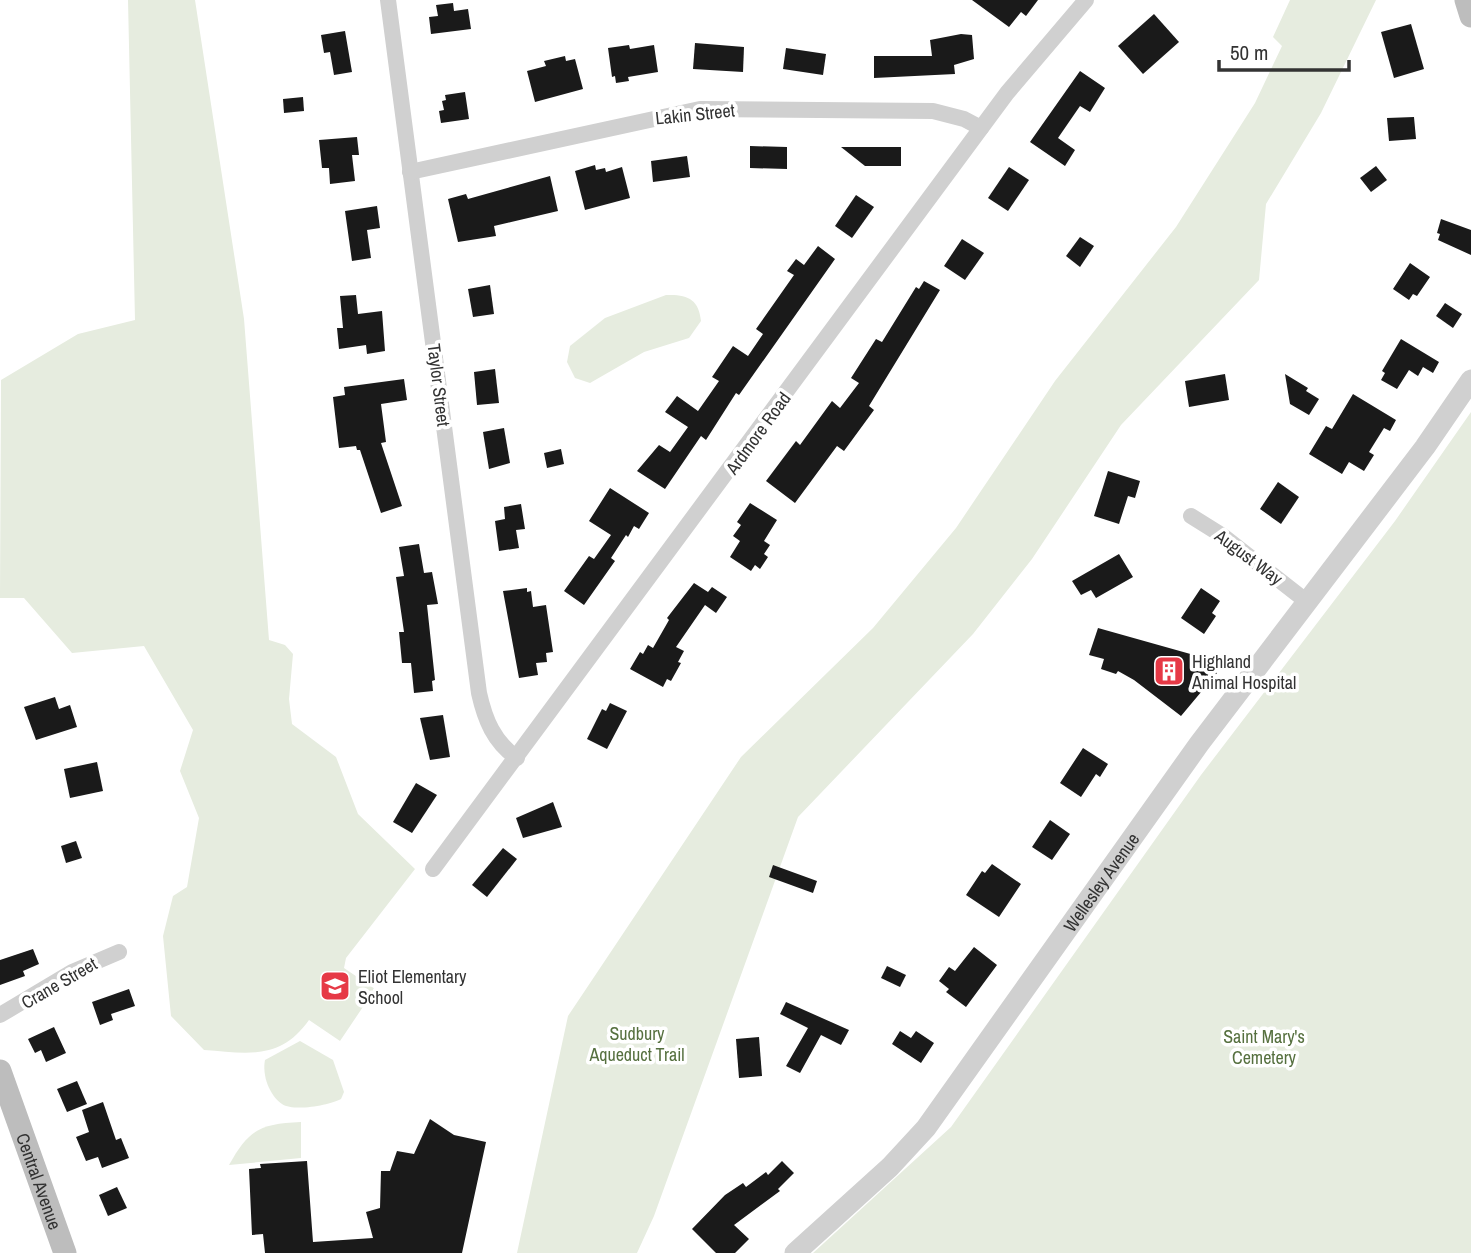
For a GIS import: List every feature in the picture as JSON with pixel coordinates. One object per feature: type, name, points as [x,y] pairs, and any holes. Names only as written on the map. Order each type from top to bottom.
[{"type":"main road","points":[[1466,0],[1471,16]]},
{"type":"main road","name":"Central Avenue","points":[[0,1071],[65,1253]]},
{"type":"street","name":"Taylor Street","points":[[388,0],[479,693],[499,743],[517,758]]},
{"type":"street","name":"Ardmore Road","points":[[433,869],[981,128],[1032,61],[1086,0]]},
{"type":"street","name":"Lakin Street","points":[[410,172],[653,117],[712,108],[933,111],[964,118],[981,128]]},
{"type":"street","name":"Wellesley Avenue","points":[[795,1253],[890,1167],[926,1128],[1199,744],[1389,494],[1471,380]]},
{"type":"street","name":"August Way","points":[[1191,516],[1223,536],[1306,601]]},
{"type":"street","name":"Crane Street","points":[[0,1015],[72,972],[119,952]]},
{"type":"green space","points":[[128,0],[195,0],[244,319],[269,640],[285,645],[293,654],[289,699],[292,724],[336,757],[358,814],[415,869],[346,958],[344,968],[375,989],[340,1041],[309,1020],[286,1042],[262,1052],[204,1050],[171,1016],[163,936],[173,896],[187,887],[199,818],[180,771],[193,730],[144,646],[72,653],[24,598],[0,598],[1,380],[78,334],[135,320]]},
{"type":"green space","name":"Sudbury Aqueduct Trail","points":[[1290,0],[1376,0],[1321,113],[1266,204],[1259,280],[1121,425],[1032,559],[973,634],[798,817],[654,1216],[637,1253],[517,1253],[568,1016],[741,757],[873,628],[956,528],[1055,381],[1176,227],[1255,103],[1282,46],[1273,37]]},
{"type":"green space","points":[[666,295],[691,299],[698,308],[701,321],[689,338],[644,352],[590,383],[575,378],[567,362],[570,346],[605,318]]},
{"type":"green space","name":"Saint Mary's Cemetery","points":[[1471,412],[1471,1253],[813,1253],[951,1127],[1201,775],[1395,521]]},
{"type":"green space","points":[[300,1041],[333,1060],[344,1092],[341,1099],[303,1108],[282,1104],[273,1095],[266,1078],[265,1060]]},
{"type":"green space","points":[[301,1122],[301,1158],[229,1165],[243,1143],[257,1131],[275,1124]]},
{"type":"building","points":[[972,0],[1038,0],[1026,16],[1021,12],[1009,27]]},
{"type":"building","points":[[453,3],[454,11],[468,9],[471,29],[431,34],[429,17],[438,16],[436,5]]},
{"type":"building","points":[[1154,14],[1179,42],[1143,74],[1118,46]]},
{"type":"building","points":[[1411,24],[1424,69],[1394,78],[1381,32]]},
{"type":"building","points":[[345,31],[352,72],[334,75],[330,52],[324,53],[321,35]]},
{"type":"building","points":[[961,34],[972,35],[974,59],[954,65],[955,74],[874,78],[874,56],[932,56],[930,40]]},
{"type":"building","points":[[695,43],[744,47],[743,72],[693,69]]},
{"type":"building","points":[[629,45],[630,49],[654,45],[658,72],[628,77],[629,81],[616,83],[615,76],[612,77],[608,48]]},
{"type":"building","points":[[786,48],[826,54],[823,75],[783,69]]},
{"type":"building","points":[[565,56],[566,61],[575,59],[583,89],[535,102],[527,71],[546,66],[544,61]]},
{"type":"building","points":[[1080,71],[1105,88],[1090,112],[1080,106],[1058,138],[1075,150],[1065,166],[1030,142]]},
{"type":"building","points":[[465,92],[469,119],[441,123],[439,111],[444,110],[442,101],[446,100],[445,95]]},
{"type":"building","points":[[303,97],[304,111],[284,113],[283,99]]},
{"type":"building","points":[[1414,117],[1416,139],[1389,141],[1387,118]]},
{"type":"building","points":[[357,137],[359,155],[352,155],[355,181],[330,184],[329,168],[322,168],[319,140]]},
{"type":"building","points":[[750,146],[787,147],[787,169],[750,168]]},
{"type":"building","points":[[841,147],[901,147],[901,166],[865,166]]},
{"type":"building","points":[[687,156],[690,177],[653,182],[651,161]]},
{"type":"building","points":[[595,165],[596,170],[605,168],[606,172],[622,167],[630,198],[585,210],[575,171]]},
{"type":"building","points":[[1376,166],[1387,180],[1371,192],[1360,178]]},
{"type":"building","points":[[1009,167],[1029,180],[1008,211],[988,198]]},
{"type":"building","points":[[550,176],[558,211],[494,226],[496,236],[458,242],[448,199],[466,194],[468,199]]},
{"type":"building","points":[[856,195],[874,207],[852,238],[835,226]]},
{"type":"building","points":[[377,206],[380,228],[367,230],[371,258],[352,261],[345,211]]},
{"type":"building","points":[[1441,219],[1471,230],[1471,255],[1438,240]]},
{"type":"building","points":[[1080,237],[1094,246],[1080,267],[1066,256]]},
{"type":"building","points":[[962,239],[984,253],[965,280],[944,266]]},
{"type":"building","points":[[818,246],[835,259],[739,395],[736,393],[706,440],[701,436],[665,489],[637,471],[659,445],[670,452],[688,427],[665,412],[677,396],[698,411],[719,381],[712,377],[733,346],[748,356],[763,334],[756,329],[794,275],[787,271],[796,259],[804,265]]},
{"type":"building","points":[[1410,263],[1430,277],[1417,296],[1413,294],[1409,300],[1393,289]]},
{"type":"building","points":[[924,281],[940,290],[869,406],[874,410],[844,451],[837,446],[795,503],[766,481],[796,441],[800,445],[832,401],[840,408],[859,383],[851,378],[876,339],[882,342],[916,287],[919,289]]},
{"type":"building","points":[[490,285],[494,314],[473,317],[468,289]]},
{"type":"building","points":[[356,295],[358,314],[382,311],[385,351],[367,354],[366,345],[339,349],[337,328],[343,328],[340,296]]},
{"type":"building","points":[[1445,303],[1462,314],[1453,328],[1436,316]]},
{"type":"building","points":[[1401,339],[1439,362],[1433,373],[1423,367],[1418,376],[1409,370],[1397,389],[1381,380],[1385,373],[1382,371]]},
{"type":"building","points":[[495,369],[499,403],[477,405],[474,372]]},
{"type":"building","points":[[1225,374],[1229,400],[1189,407],[1185,381]]},
{"type":"building","points":[[1285,374],[1308,388],[1306,391],[1319,399],[1309,415],[1290,404]]},
{"type":"building","points":[[404,379],[407,400],[381,404],[386,442],[381,443],[402,506],[381,513],[360,450],[357,450],[356,446],[339,448],[333,397],[345,395],[344,387]]},
{"type":"building","points":[[1353,394],[1396,420],[1390,431],[1384,428],[1369,452],[1374,455],[1364,471],[1349,462],[1342,474],[1309,454],[1326,426],[1332,429]]},
{"type":"building","points":[[504,428],[510,463],[489,469],[483,432]]},
{"type":"building","points":[[561,449],[564,464],[547,468],[544,453]]},
{"type":"building","points":[[1108,471],[1140,481],[1135,498],[1128,496],[1119,524],[1094,516]]},
{"type":"building","points":[[1278,482],[1299,497],[1281,524],[1260,509]]},
{"type":"building","points":[[610,488],[649,513],[639,529],[634,526],[628,537],[626,535],[611,558],[615,561],[584,605],[564,591],[589,556],[594,559],[611,535],[589,521]]},
{"type":"building","points":[[750,503],[777,520],[764,541],[770,545],[764,554],[768,557],[760,569],[755,565],[751,571],[730,557],[740,541],[733,536],[741,525],[737,522]]},
{"type":"building","points":[[521,504],[525,529],[516,530],[519,548],[499,551],[495,521],[505,519],[504,507]]},
{"type":"building","points":[[419,544],[424,573],[432,572],[438,604],[427,605],[435,680],[432,681],[433,691],[414,693],[411,663],[402,663],[399,632],[404,632],[396,577],[404,576],[399,547]]},
{"type":"building","points":[[1119,554],[1133,577],[1096,598],[1091,590],[1081,595],[1072,581]]},
{"type":"building","points":[[694,583],[708,592],[712,587],[727,597],[716,613],[705,605],[676,647],[684,651],[678,662],[681,663],[671,681],[667,679],[663,687],[630,669],[640,652],[643,654],[648,645],[653,648],[669,620],[667,618]]},
{"type":"building","points":[[527,588],[527,592],[531,591],[533,607],[546,605],[553,652],[546,653],[547,662],[536,663],[538,675],[519,678],[503,591]]},
{"type":"building","points":[[1201,588],[1220,601],[1212,613],[1216,616],[1204,634],[1181,618]]},
{"type":"building","name":"Highland Animal Hospital","points":[[1098,628],[1194,655],[1217,673],[1181,716],[1134,680],[1118,671],[1116,674],[1101,669],[1104,659],[1089,655]]},
{"type":"building","points":[[55,697],[59,709],[70,705],[77,727],[36,740],[24,707]]},
{"type":"building","points":[[610,703],[627,711],[607,749],[587,739],[602,709],[606,711]]},
{"type":"building","points":[[443,715],[450,757],[430,760],[420,718]]},
{"type":"building","points":[[1083,748],[1108,764],[1100,777],[1096,774],[1081,797],[1060,783]]},
{"type":"building","points":[[97,762],[103,791],[70,798],[64,769]]},
{"type":"building","points":[[416,783],[437,795],[412,833],[393,822]]},
{"type":"building","points":[[553,802],[562,827],[523,838],[516,818]]},
{"type":"building","points":[[1050,820],[1070,834],[1052,860],[1032,847]]},
{"type":"building","points":[[76,841],[82,858],[66,863],[61,846]]},
{"type":"building","points":[[503,848],[517,859],[487,897],[472,885]]},
{"type":"building","points":[[992,864],[1021,884],[999,917],[966,895],[982,871],[985,873]]},
{"type":"building","points":[[773,865],[817,881],[813,893],[769,877]]},
{"type":"building","points":[[974,947],[997,965],[966,1007],[946,992],[949,989],[939,981],[949,967],[955,971]]},
{"type":"building","points":[[33,949],[39,964],[23,971],[25,976],[0,985],[0,960]]},
{"type":"building","points":[[887,966],[906,975],[900,987],[881,978]]},
{"type":"building","points":[[129,989],[135,1006],[111,1014],[113,1020],[100,1025],[92,1002]]},
{"type":"building","points":[[786,1002],[849,1030],[841,1045],[821,1035],[800,1073],[786,1066],[808,1028],[780,1014]]},
{"type":"building","points":[[54,1027],[66,1053],[46,1062],[41,1050],[35,1053],[28,1039]]},
{"type":"building","points":[[900,1031],[911,1038],[916,1031],[934,1043],[921,1063],[892,1044]]},
{"type":"building","points":[[759,1037],[762,1076],[739,1078],[736,1039]]},
{"type":"building","points":[[77,1081],[87,1104],[67,1112],[57,1089]]},
{"type":"building","points":[[103,1102],[116,1140],[121,1138],[129,1158],[102,1168],[98,1157],[86,1161],[76,1137],[89,1132],[82,1110]]},
{"type":"building","points":[[430,1119],[454,1135],[486,1142],[462,1253],[265,1253],[263,1234],[252,1235],[249,1169],[261,1168],[260,1164],[307,1161],[313,1242],[373,1238],[366,1212],[380,1208],[381,1171],[390,1171],[397,1151],[414,1154]]},
{"type":"building","points":[[782,1161],[794,1173],[778,1189],[780,1191],[734,1225],[749,1239],[735,1253],[716,1253],[692,1229],[725,1195],[743,1183],[746,1187],[766,1172],[768,1175]]},
{"type":"building","points":[[117,1187],[127,1208],[108,1216],[99,1195]]},
{"type":"place","name":"Highland Animal Hospital","points":[[1169,671]]},
{"type":"place","name":"Eliot Elementary School","points":[[335,986]]}]
